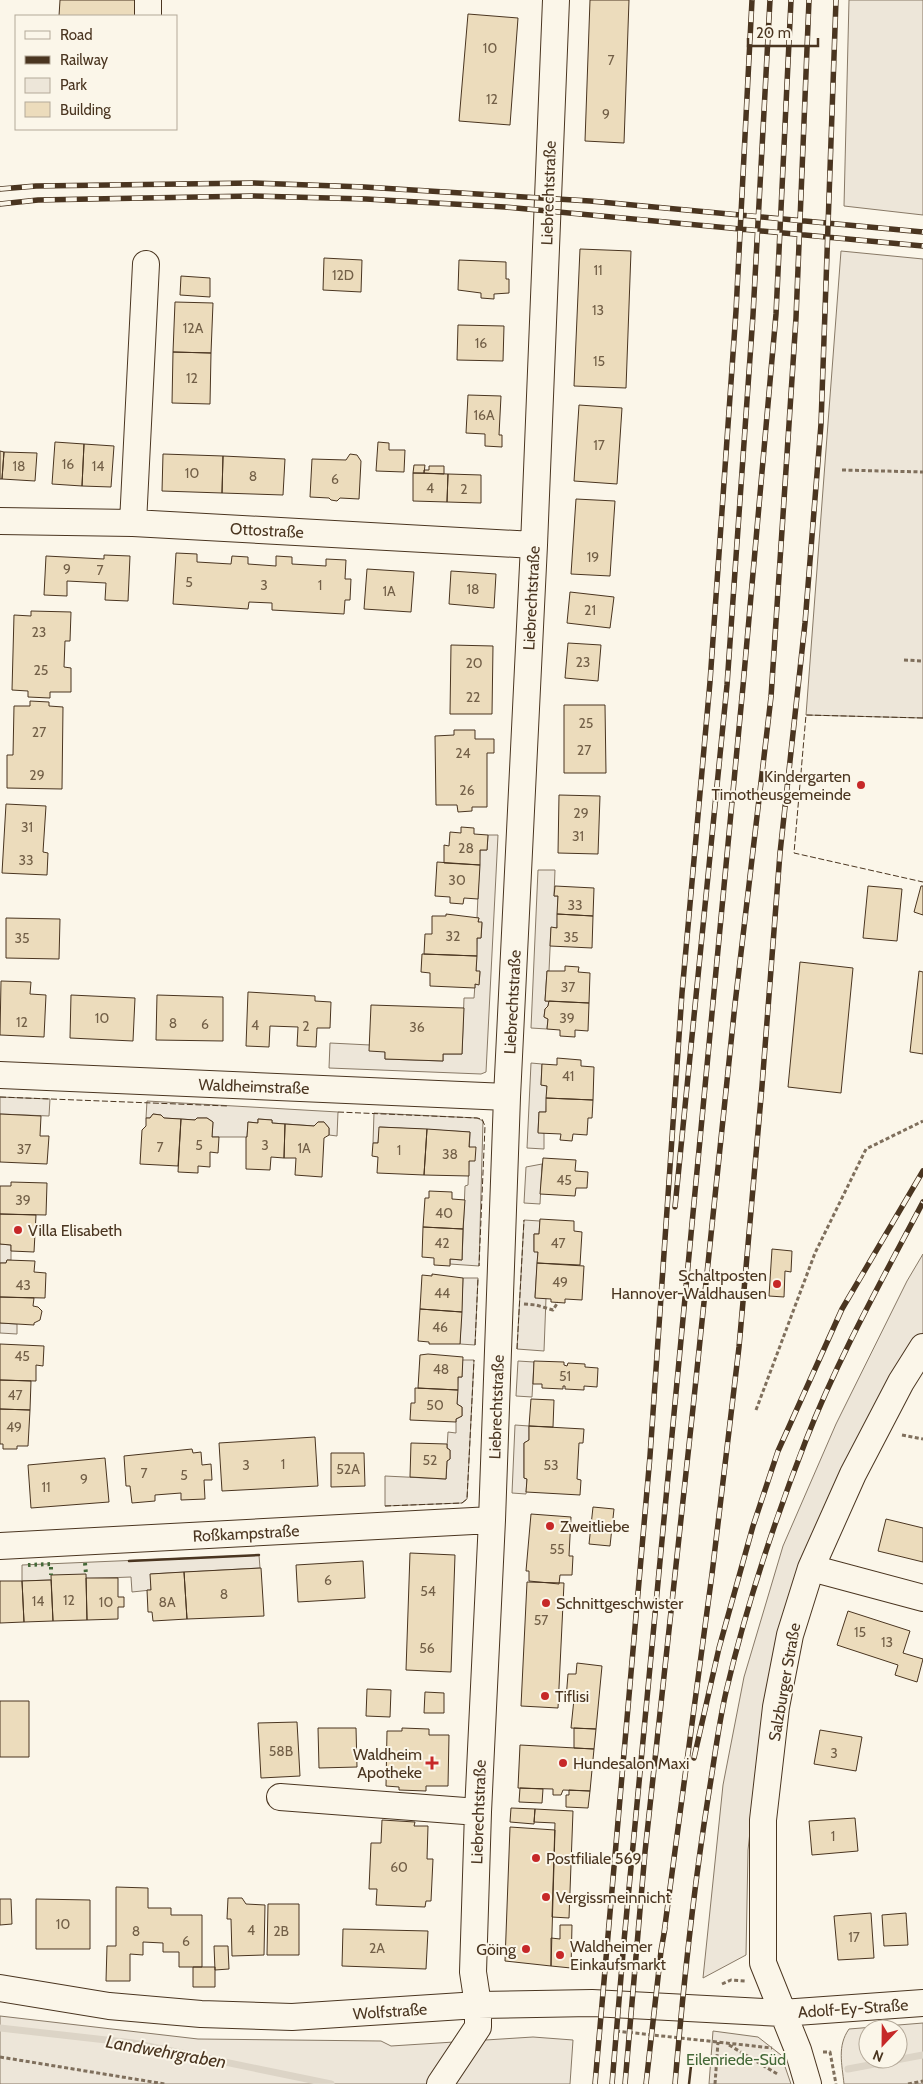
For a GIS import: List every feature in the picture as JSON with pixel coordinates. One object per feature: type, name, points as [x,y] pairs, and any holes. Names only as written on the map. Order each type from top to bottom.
[{"type":"street","points":[[148,0],[148,15]]},
{"type":"street","name":"Liebrechtstraße","points":[[478,2016],[472,1972],[478,1812],[492,1520],[507,1097],[534,545],[556,0]]},
{"type":"street","points":[[133,523],[146,264]]},
{"type":"street","name":"Ottostraße","points":[[0,521],[133,523],[534,545]]},
{"type":"street","name":"Waldheimstraße","points":[[0,1075],[507,1097]]},
{"type":"street","name":"Salzburger Straße","points":[[798,2079],[798,2050],[763,1962],[764,1820],[776,1707],[790,1635],[811,1568],[853,1474],[901,1382],[923,1347]]},
{"type":"street","name":"Roßkampstraße","points":[[0,1546],[492,1520]]},
{"type":"street","points":[[811,1568],[923,1598]]},
{"type":"street","points":[[280,1798],[478,1812]]},
{"type":"street","name":"Wolfstraße","points":[[0,1988],[109,2006],[210,2014],[292,2017],[478,2016],[592,2003],[782,2013]]},
{"type":"street","name":"Adolf-Ey-Straße","points":[[782,2013],[923,2003]]},
{"type":"street","points":[[440,2084],[478,2016]]},
{"type":"path","points":[[842,470],[923,472]]},
{"type":"path","points":[[904,660],[923,661]]},
{"type":"path","points":[[756,1410],[815,1253],[866,1149],[923,1121]]},
{"type":"path","points":[[500,1303],[536,1305],[553,1310],[558,1302]]},
{"type":"path","points":[[894,1434],[923,1439]]},
{"type":"path","points":[[612,2031],[798,2050]]},
{"type":"path","points":[[715,2084],[718,2042]]},
{"type":"path","points":[[726,2044],[798,2079]]},
{"type":"path","points":[[830,2052],[836,2083]]},
{"type":"path","points":[[0,2057],[165,2084]]},
{"type":"path","points":[[908,2084],[923,2081]]},
{"type":"green space","points":[[849,0],[923,0],[923,215],[844,206]]},
{"type":"green space","points":[[841,251],[923,259],[923,718],[806,715]]},
{"type":"green space","points":[[488,835],[498,835],[486,1072],[481,1074],[329,1068],[330,1043],[370,1045],[385,1052],[385,1059],[443,1061],[443,1054],[462,1054],[464,998],[474,998],[475,984],[479,984],[480,972],[476,971],[477,938],[481,938],[482,923],[478,922],[479,918],[477,918],[480,850],[487,850]]},
{"type":"green space","points":[[538,870],[555,870],[554,896],[558,896],[557,928],[551,928],[549,971],[547,971],[545,1001],[549,1001],[544,1017],[548,1019],[547,1029],[531,1028]]},
{"type":"green space","points":[[531,1063],[542,1064],[541,1085],[547,1086],[546,1112],[539,1112],[538,1132],[544,1133],[544,1149],[527,1148]]},
{"type":"green space","points":[[0,1097],[50,1099],[49,1116],[0,1114]]},
{"type":"green space","points":[[147,1101],[338,1112],[337,1136],[329,1135],[329,1128],[324,1122],[318,1122],[314,1126],[272,1123],[272,1120],[258,1119],[258,1123],[248,1122],[247,1137],[212,1137],[213,1122],[207,1118],[197,1118],[195,1120],[164,1118],[161,1115],[153,1114],[150,1118],[146,1118]]},
{"type":"green space","points":[[374,1113],[477,1118],[483,1121],[479,1266],[450,1264],[450,1259],[462,1260],[465,1186],[468,1185],[470,1132],[380,1127],[378,1143],[373,1143]]},
{"type":"green space","points":[[542,1164],[540,1204],[524,1203],[526,1167]]},
{"type":"green space","points":[[524,1220],[540,1221],[539,1234],[534,1234],[534,1251],[538,1252],[535,1297],[546,1298],[544,1351],[517,1349]]},
{"type":"green space","points":[[0,1244],[11,1245],[11,1260],[7,1260],[6,1263],[0,1263]]},
{"type":"green space","points":[[923,1254],[923,1347],[764,1702],[748,1850],[746,1955],[703,1978],[723,1785],[744,1677],[783,1546],[836,1424],[907,1281]]},
{"type":"green space","points":[[463,1278],[478,1278],[475,1345],[460,1344]]},
{"type":"green space","points":[[0,1323],[17,1324],[17,1334],[0,1333]]},
{"type":"green space","points":[[462,1360],[474,1360],[467,1499],[462,1503],[385,1506],[385,1476],[446,1479],[447,1461],[450,1459],[450,1450],[447,1448],[448,1432],[456,1433],[456,1419],[462,1416],[462,1407],[457,1404],[458,1377],[462,1377]]},
{"type":"green space","points":[[518,1361],[534,1362],[532,1397],[516,1396]]},
{"type":"green space","points":[[515,1425],[529,1426],[529,1440],[524,1443],[524,1478],[527,1479],[526,1494],[512,1493]]},
{"type":"green space","points":[[259,1555],[260,1568],[151,1574],[151,1590],[132,1592],[131,1577],[22,1581],[22,1565]]},
{"type":"green space","points":[[0,2016],[198,2039],[381,2041],[391,2046],[533,2037],[573,2040],[570,2084],[0,2084]]},
{"type":"green space","points":[[923,2023],[923,2084],[844,2084],[842,2049],[845,2035],[849,2029],[858,2028],[858,2069],[908,2069],[908,2024]]},
{"type":"green space","name":"Eilenriede-Süd","points":[[713,2031],[758,2037],[781,2055],[791,2084],[709,2084]]},
{"type":"building","points":[[60,0],[138,0],[137,15],[59,15]]},
{"type":"building","points":[[590,0],[629,0],[624,143],[585,141]]},
{"type":"building","points":[[468,14],[518,18],[510,125],[459,121]]},
{"type":"building","points":[[580,249],[631,251],[626,388],[574,386]]},
{"type":"building","points":[[324,258],[362,260],[361,292],[323,290]]},
{"type":"building","points":[[459,260],[506,262],[506,279],[509,279],[509,293],[494,294],[494,299],[481,298],[481,293],[458,290]]},
{"type":"building","points":[[181,276],[210,278],[210,297],[180,295]]},
{"type":"building","points":[[175,302],[213,303],[211,353],[173,352]]},
{"type":"building","points":[[458,325],[504,326],[503,361],[457,360]]},
{"type":"building","points":[[173,352],[211,353],[210,404],[172,403]]},
{"type":"building","points":[[468,395],[501,396],[499,435],[502,435],[502,447],[485,446],[485,434],[466,433]]},
{"type":"building","points":[[579,405],[622,408],[617,484],[574,481]]},
{"type":"building","points":[[55,442],[84,444],[82,486],[52,484]]},
{"type":"building","points":[[378,442],[389,443],[389,450],[405,450],[404,472],[376,471]]},
{"type":"building","points":[[84,444],[114,446],[111,487],[82,486]]},
{"type":"building","points":[[0,451],[4,452],[2,479],[0,479]]},
{"type":"building","points":[[4,452],[37,453],[35,481],[2,479]]},
{"type":"building","points":[[163,454],[223,456],[222,493],[162,491]]},
{"type":"building","points":[[350,454],[357,455],[361,461],[359,499],[340,498],[337,501],[329,498],[310,497],[312,459],[346,460]]},
{"type":"building","points":[[223,456],[285,459],[283,495],[222,493]]},
{"type":"building","points":[[414,465],[425,465],[424,473],[413,473]]},
{"type":"building","points":[[429,466],[444,466],[444,474],[424,473],[424,470],[429,470]]},
{"type":"building","points":[[413,473],[448,474],[447,502],[413,501]]},
{"type":"building","points":[[448,474],[481,475],[481,503],[447,502]]},
{"type":"building","points":[[576,499],[615,501],[610,576],[571,574]]},
{"type":"building","points":[[176,553],[197,554],[197,562],[231,564],[232,556],[248,557],[248,564],[276,566],[276,556],[292,557],[292,564],[326,566],[326,559],[346,560],[345,579],[351,579],[350,600],[345,600],[344,614],[272,610],[272,603],[249,602],[248,609],[173,604]]},
{"type":"building","points":[[104,555],[130,556],[128,601],[105,600],[106,583],[67,581],[67,596],[44,595],[46,556],[104,559]]},
{"type":"building","points":[[367,569],[414,572],[411,612],[364,609]]},
{"type":"building","points":[[451,571],[496,574],[494,608],[449,604]]},
{"type":"building","points":[[570,592],[614,597],[610,628],[567,623]]},
{"type":"building","points":[[31,611],[71,612],[70,641],[65,641],[64,667],[71,668],[71,692],[50,692],[50,698],[28,697],[28,691],[12,690],[14,615],[31,616]]},
{"type":"building","points":[[568,643],[601,645],[598,681],[565,678]]},
{"type":"building","points":[[451,645],[493,646],[492,714],[450,714]]},
{"type":"building","points":[[30,701],[49,702],[49,706],[63,707],[62,789],[7,788],[7,755],[13,755],[14,706],[30,706]]},
{"type":"building","points":[[564,705],[605,705],[606,773],[564,773]]},
{"type":"building","points":[[454,730],[475,730],[475,739],[494,739],[494,753],[487,753],[487,807],[472,807],[472,811],[458,812],[457,805],[436,805],[435,736],[454,735]]},
{"type":"building","points":[[559,795],[600,796],[598,854],[558,853]]},
{"type":"building","points":[[6,804],[46,806],[43,852],[48,853],[47,875],[2,873]]},
{"type":"building","points":[[461,827],[474,828],[474,834],[488,835],[487,850],[480,850],[480,865],[444,863],[444,845],[449,846],[450,832],[461,833]]},
{"type":"building","points":[[437,862],[480,865],[478,899],[464,898],[463,904],[450,903],[450,897],[435,896]]},
{"type":"building","points":[[555,886],[594,888],[593,916],[557,914],[558,896],[554,896]]},
{"type":"building","points":[[868,886],[902,889],[897,941],[863,938]]},
{"type":"building","points":[[921,886],[923,886],[923,915],[914,912]]},
{"type":"building","points":[[446,914],[479,918],[478,922],[482,922],[481,938],[477,938],[477,956],[424,954],[425,934],[432,934],[432,916],[446,916]]},
{"type":"building","points":[[557,914],[593,916],[592,948],[550,946],[551,927],[557,928]]},
{"type":"building","points":[[6,918],[60,919],[59,959],[6,958]]},
{"type":"building","points":[[422,954],[477,956],[476,971],[480,971],[479,985],[475,984],[475,988],[430,986],[430,973],[421,972]]},
{"type":"building","points":[[800,962],[853,968],[841,1093],[788,1087]]},
{"type":"building","points":[[565,966],[579,967],[578,972],[590,973],[589,1003],[545,1001],[547,971],[565,971]]},
{"type":"building","points":[[919,971],[923,972],[923,1054],[910,1052]]},
{"type":"building","points":[[1,981],[31,982],[30,994],[46,995],[44,1037],[0,1035]]},
{"type":"building","points":[[248,992],[315,996],[315,1001],[331,1002],[330,1028],[317,1028],[316,1047],[297,1046],[298,1027],[270,1026],[269,1047],[246,1046]]},
{"type":"building","points":[[71,995],[135,998],[133,1041],[70,1038]]},
{"type":"building","points":[[157,995],[223,997],[223,1041],[156,1040]]},
{"type":"building","points":[[549,1001],[589,1003],[588,1031],[575,1030],[575,1037],[560,1036],[560,1030],[547,1029],[548,1019],[544,1017]]},
{"type":"building","points":[[371,1005],[464,1008],[462,1054],[443,1054],[443,1061],[385,1059],[385,1052],[369,1051]]},
{"type":"building","points":[[557,1058],[581,1060],[581,1066],[594,1067],[593,1100],[546,1098],[547,1086],[541,1085],[542,1064],[557,1065]]},
{"type":"building","points":[[546,1098],[593,1100],[592,1118],[588,1118],[587,1135],[573,1134],[572,1141],[560,1140],[561,1134],[538,1133],[539,1112],[546,1112]]},
{"type":"building","points":[[0,1114],[41,1116],[40,1136],[49,1136],[47,1164],[0,1162]]},
{"type":"building","points":[[153,1114],[161,1115],[164,1118],[181,1119],[178,1166],[140,1164],[142,1130],[146,1126],[146,1118],[150,1118]]},
{"type":"building","points":[[197,1118],[207,1118],[213,1122],[212,1137],[219,1137],[218,1153],[210,1152],[210,1167],[198,1166],[198,1173],[178,1172],[181,1119],[195,1120]]},
{"type":"building","points":[[258,1119],[272,1120],[272,1123],[285,1124],[284,1158],[271,1157],[270,1170],[246,1169],[248,1122],[258,1123]]},
{"type":"building","points":[[318,1122],[324,1122],[329,1128],[329,1135],[324,1138],[322,1177],[295,1175],[296,1158],[284,1158],[285,1124],[314,1126]]},
{"type":"building","points":[[379,1127],[427,1129],[424,1175],[377,1173],[378,1157],[372,1156],[373,1143],[378,1143]]},
{"type":"building","points":[[427,1129],[470,1132],[469,1147],[476,1147],[475,1161],[469,1161],[469,1176],[424,1175]]},
{"type":"building","points":[[543,1158],[576,1160],[575,1171],[588,1172],[587,1188],[576,1188],[575,1196],[540,1194]]},
{"type":"building","points":[[11,1182],[47,1183],[46,1215],[0,1214],[0,1186],[11,1186]]},
{"type":"building","points":[[429,1191],[452,1192],[452,1199],[465,1200],[463,1229],[423,1227],[425,1198],[429,1198]]},
{"type":"building","name":"Villa Elisabeth","points":[[0,1214],[36,1215],[34,1252],[11,1251],[11,1245],[0,1244]]},
{"type":"building","points":[[540,1219],[574,1221],[574,1231],[582,1232],[580,1265],[537,1263],[538,1252],[534,1252],[534,1234],[539,1234]]},
{"type":"building","points":[[423,1227],[463,1229],[462,1260],[450,1259],[450,1266],[434,1265],[434,1258],[422,1257]]},
{"type":"building","name":"Schaltposten Hannover-Waldhausen","points":[[772,1249],[792,1251],[791,1272],[785,1271],[784,1297],[769,1296]]},
{"type":"building","points":[[7,1260],[35,1261],[34,1272],[46,1273],[45,1298],[0,1297],[0,1263],[6,1263]]},
{"type":"building","points":[[537,1263],[584,1266],[582,1300],[565,1299],[565,1303],[551,1302],[551,1299],[535,1298]]},
{"type":"building","points":[[432,1274],[463,1278],[462,1312],[420,1309],[422,1275],[432,1276]]},
{"type":"building","points":[[0,1297],[34,1298],[33,1306],[38,1307],[42,1311],[40,1320],[34,1323],[34,1325],[0,1323]]},
{"type":"building","points":[[420,1309],[462,1312],[460,1344],[429,1344],[429,1342],[418,1341]]},
{"type":"building","points":[[0,1344],[44,1346],[43,1366],[36,1365],[36,1381],[0,1380]]},
{"type":"building","points":[[420,1355],[463,1357],[462,1377],[458,1377],[458,1390],[418,1388]]},
{"type":"building","points":[[534,1361],[564,1362],[564,1365],[567,1366],[568,1363],[585,1364],[585,1367],[598,1368],[597,1387],[584,1386],[584,1390],[565,1389],[565,1386],[563,1386],[563,1389],[542,1388],[542,1384],[533,1384]]},
{"type":"building","points":[[0,1380],[31,1381],[30,1410],[0,1409]]},
{"type":"building","points":[[415,1388],[458,1390],[457,1404],[462,1407],[462,1416],[456,1419],[456,1422],[410,1420],[411,1403],[415,1403]]},
{"type":"building","points":[[531,1399],[554,1400],[553,1427],[529,1426]]},
{"type":"building","points":[[0,1409],[30,1410],[28,1446],[17,1446],[17,1449],[3,1449],[3,1444],[0,1444]]},
{"type":"building","points":[[529,1426],[584,1429],[583,1443],[579,1443],[577,1479],[581,1480],[580,1495],[526,1492],[527,1479],[524,1478],[524,1443],[529,1440]]},
{"type":"building","points":[[315,1437],[318,1486],[222,1491],[219,1443]]},
{"type":"building","points":[[411,1443],[447,1444],[447,1448],[450,1450],[450,1459],[447,1461],[446,1479],[410,1477]]},
{"type":"building","points":[[192,1449],[193,1453],[201,1452],[202,1465],[211,1464],[212,1480],[204,1480],[205,1499],[181,1500],[181,1493],[155,1495],[155,1501],[132,1503],[130,1486],[126,1486],[124,1456]]},
{"type":"building","points":[[331,1453],[364,1453],[365,1486],[331,1487]]},
{"type":"building","points":[[105,1458],[109,1502],[31,1508],[28,1465]]},
{"type":"building","points":[[593,1507],[614,1509],[610,1546],[589,1544]]},
{"type":"building","points":[[531,1514],[571,1517],[569,1556],[573,1556],[572,1575],[560,1575],[559,1584],[529,1581],[529,1571],[526,1571]]},
{"type":"building","points":[[886,1519],[923,1528],[923,1562],[878,1551]]},
{"type":"building","points":[[410,1553],[455,1555],[451,1672],[406,1670]]},
{"type":"building","points":[[363,1561],[365,1598],[298,1602],[296,1565]]},
{"type":"building","points":[[261,1568],[264,1616],[187,1619],[184,1572]]},
{"type":"building","points":[[184,1572],[187,1619],[153,1621],[152,1612],[148,1612],[147,1590],[151,1590],[150,1574]]},
{"type":"building","points":[[86,1574],[87,1620],[53,1621],[51,1575]]},
{"type":"building","points":[[86,1578],[118,1578],[118,1597],[124,1597],[124,1607],[118,1607],[118,1619],[87,1620]]},
{"type":"building","points":[[51,1580],[53,1621],[24,1622],[22,1581]]},
{"type":"building","points":[[0,1581],[22,1581],[24,1622],[0,1623]]},
{"type":"building","points":[[527,1582],[564,1583],[558,1708],[521,1706]]},
{"type":"building","points":[[848,1611],[910,1631],[903,1653],[923,1659],[917,1682],[895,1675],[898,1665],[837,1645]]},
{"type":"building","points":[[577,1663],[602,1666],[596,1729],[571,1728],[574,1699],[566,1699],[568,1674],[576,1674]]},
{"type":"building","points":[[367,1689],[391,1690],[390,1717],[366,1716]]},
{"type":"building","points":[[425,1692],[444,1693],[444,1713],[424,1713]]},
{"type":"building","points":[[0,1701],[29,1701],[29,1757],[0,1757]]},
{"type":"building","points":[[297,1722],[300,1776],[261,1778],[258,1723]]},
{"type":"building","points":[[318,1728],[356,1728],[357,1767],[319,1768]]},
{"type":"building","points":[[402,1728],[429,1729],[429,1735],[449,1735],[448,1786],[426,1786],[426,1791],[399,1790],[399,1787],[386,1786],[387,1731],[402,1731]]},
{"type":"building","points":[[574,1728],[596,1729],[594,1749],[574,1748]]},
{"type":"building","points":[[820,1730],[862,1737],[856,1771],[814,1764]]},
{"type":"building","points":[[520,1745],[594,1749],[590,1791],[563,1790],[561,1795],[553,1795],[553,1789],[518,1788]]},
{"type":"building","points":[[520,1788],[543,1789],[542,1803],[519,1802]]},
{"type":"building","points":[[569,1790],[590,1791],[588,1808],[566,1807],[566,1795],[569,1795]]},
{"type":"building","points":[[511,1808],[535,1809],[534,1824],[510,1822]]},
{"type":"building","points":[[535,1809],[573,1811],[569,1918],[552,1917],[555,1823],[534,1822]]},
{"type":"building","points":[[855,1818],[858,1851],[812,1855],[809,1821]]},
{"type":"building","points":[[382,1820],[415,1822],[414,1826],[428,1826],[427,1859],[433,1859],[431,1901],[426,1901],[425,1907],[376,1905],[377,1889],[369,1889],[371,1843],[381,1843]]},
{"type":"building","points":[[510,1827],[555,1830],[551,1966],[505,1961]]},
{"type":"building","points":[[116,1887],[148,1888],[148,1908],[171,1908],[171,1915],[202,1915],[202,1967],[179,1967],[179,1952],[163,1952],[163,1943],[143,1942],[143,1955],[130,1954],[130,1981],[106,1981],[107,1946],[116,1946]]},
{"type":"building","points":[[228,1898],[242,1898],[246,1904],[265,1905],[264,1955],[232,1956],[231,1919],[227,1919]]},
{"type":"building","points":[[0,1899],[11,1899],[12,1924],[0,1925]]},
{"type":"building","points":[[36,1899],[90,1900],[90,1949],[36,1949]]},
{"type":"building","points":[[268,1904],[299,1904],[299,1955],[267,1955]]},
{"type":"building","points":[[871,1913],[874,1958],[838,1960],[834,1916]]},
{"type":"building","points":[[906,1913],[908,1945],[884,1946],[882,1915]]},
{"type":"building","points":[[560,1925],[572,1925],[571,1968],[551,1966],[551,1938],[560,1939]]},
{"type":"building","points":[[343,1929],[428,1931],[426,1969],[342,1966]]},
{"type":"building","points":[[214,1946],[228,1946],[229,1969],[215,1970]]},
{"type":"building","points":[[193,1967],[215,1967],[215,1987],[193,1987]]},
{"type":"waterway","name":"Landwehrgraben","points":[[0,2028],[133,2043],[331,2084]]},
{"type":"waterway","name":"Landwehrgraben","points":[[848,2069],[923,2055]]},
{"type":"railway","points":[[595,2084],[650,1456],[682,993],[710,682],[736,311],[752,0]]},
{"type":"railway","points":[[675,1207],[727,685],[753,315],[770,0]]},
{"type":"railway","points":[[612,2084],[776,314],[791,0]]},
{"type":"railway","points":[[625,2084],[645,1852],[735,1004],[771,697],[796,318],[809,0]]},
{"type":"railway","points":[[664,1933],[712,1574],[739,1347],[780,853],[805,623],[821,424],[836,0]]},
{"type":"railway","points":[[0,189],[36,186],[253,183],[364,187],[590,201],[923,232]]},
{"type":"railway","points":[[0,204],[38,200],[252,196],[366,199],[505,207],[923,246]]},
{"type":"railway","points":[[694,1758],[719,1648],[753,1526],[778,1451],[842,1309],[923,1171]]},
{"type":"railway","points":[[675,2084],[681,2012],[703,1834],[723,1705],[742,1628],[772,1533],[819,1409],[861,1320],[923,1202]]},
{"type":"railway","points":[[646,2084],[665,1928]]},
{"type":"hedge","points":[[85,1563],[86,1574]]},
{"type":"hedge","points":[[28,1565],[51,1564],[51,1575]]},
{"type":"fence","points":[[923,718],[806,715],[794,853],[923,882]]},
{"type":"fence","points":[[0,1097],[228,1106]]},
{"type":"fence","points":[[338,1112],[482,1119],[485,1126],[479,1266]]},
{"type":"fence","points":[[517,1349],[524,1220]]},
{"type":"fence","points":[[475,1345],[478,1278]]},
{"type":"fence","points":[[385,1506],[462,1503],[467,1499],[474,1360]]},
{"type":"wall","points":[[129,1561],[259,1555]]},
{"type":"wall","points":[[689,2084],[691,2066]]},
{"type":"place","name":"Kindergarten Timotheusgemeinde","points":[[861,785]]},
{"type":"place","name":"Villa Elisabeth","points":[[18,1230]]},
{"type":"place","name":"Schaltposten Hannover-Waldhausen","points":[[777,1284]]},
{"type":"place","name":"Zweitliebe","points":[[550,1526]]},
{"type":"place","name":"Schnittgeschwister","points":[[546,1603]]},
{"type":"place","name":"Tiflisi","points":[[545,1696]]},
{"type":"place","name":"Waldheim Apotheke","points":[[432,1763]]},
{"type":"place","name":"Hundesalon Maxi","points":[[563,1763]]},
{"type":"place","name":"Postfiliale 569","points":[[536,1858]]},
{"type":"place","name":"Vergissmeinnicht","points":[[546,1897]]},
{"type":"place","name":"Göing","points":[[526,1949]]},
{"type":"place","name":"Waldheimer Einkaufsmarkt","points":[[560,1955]]}]
